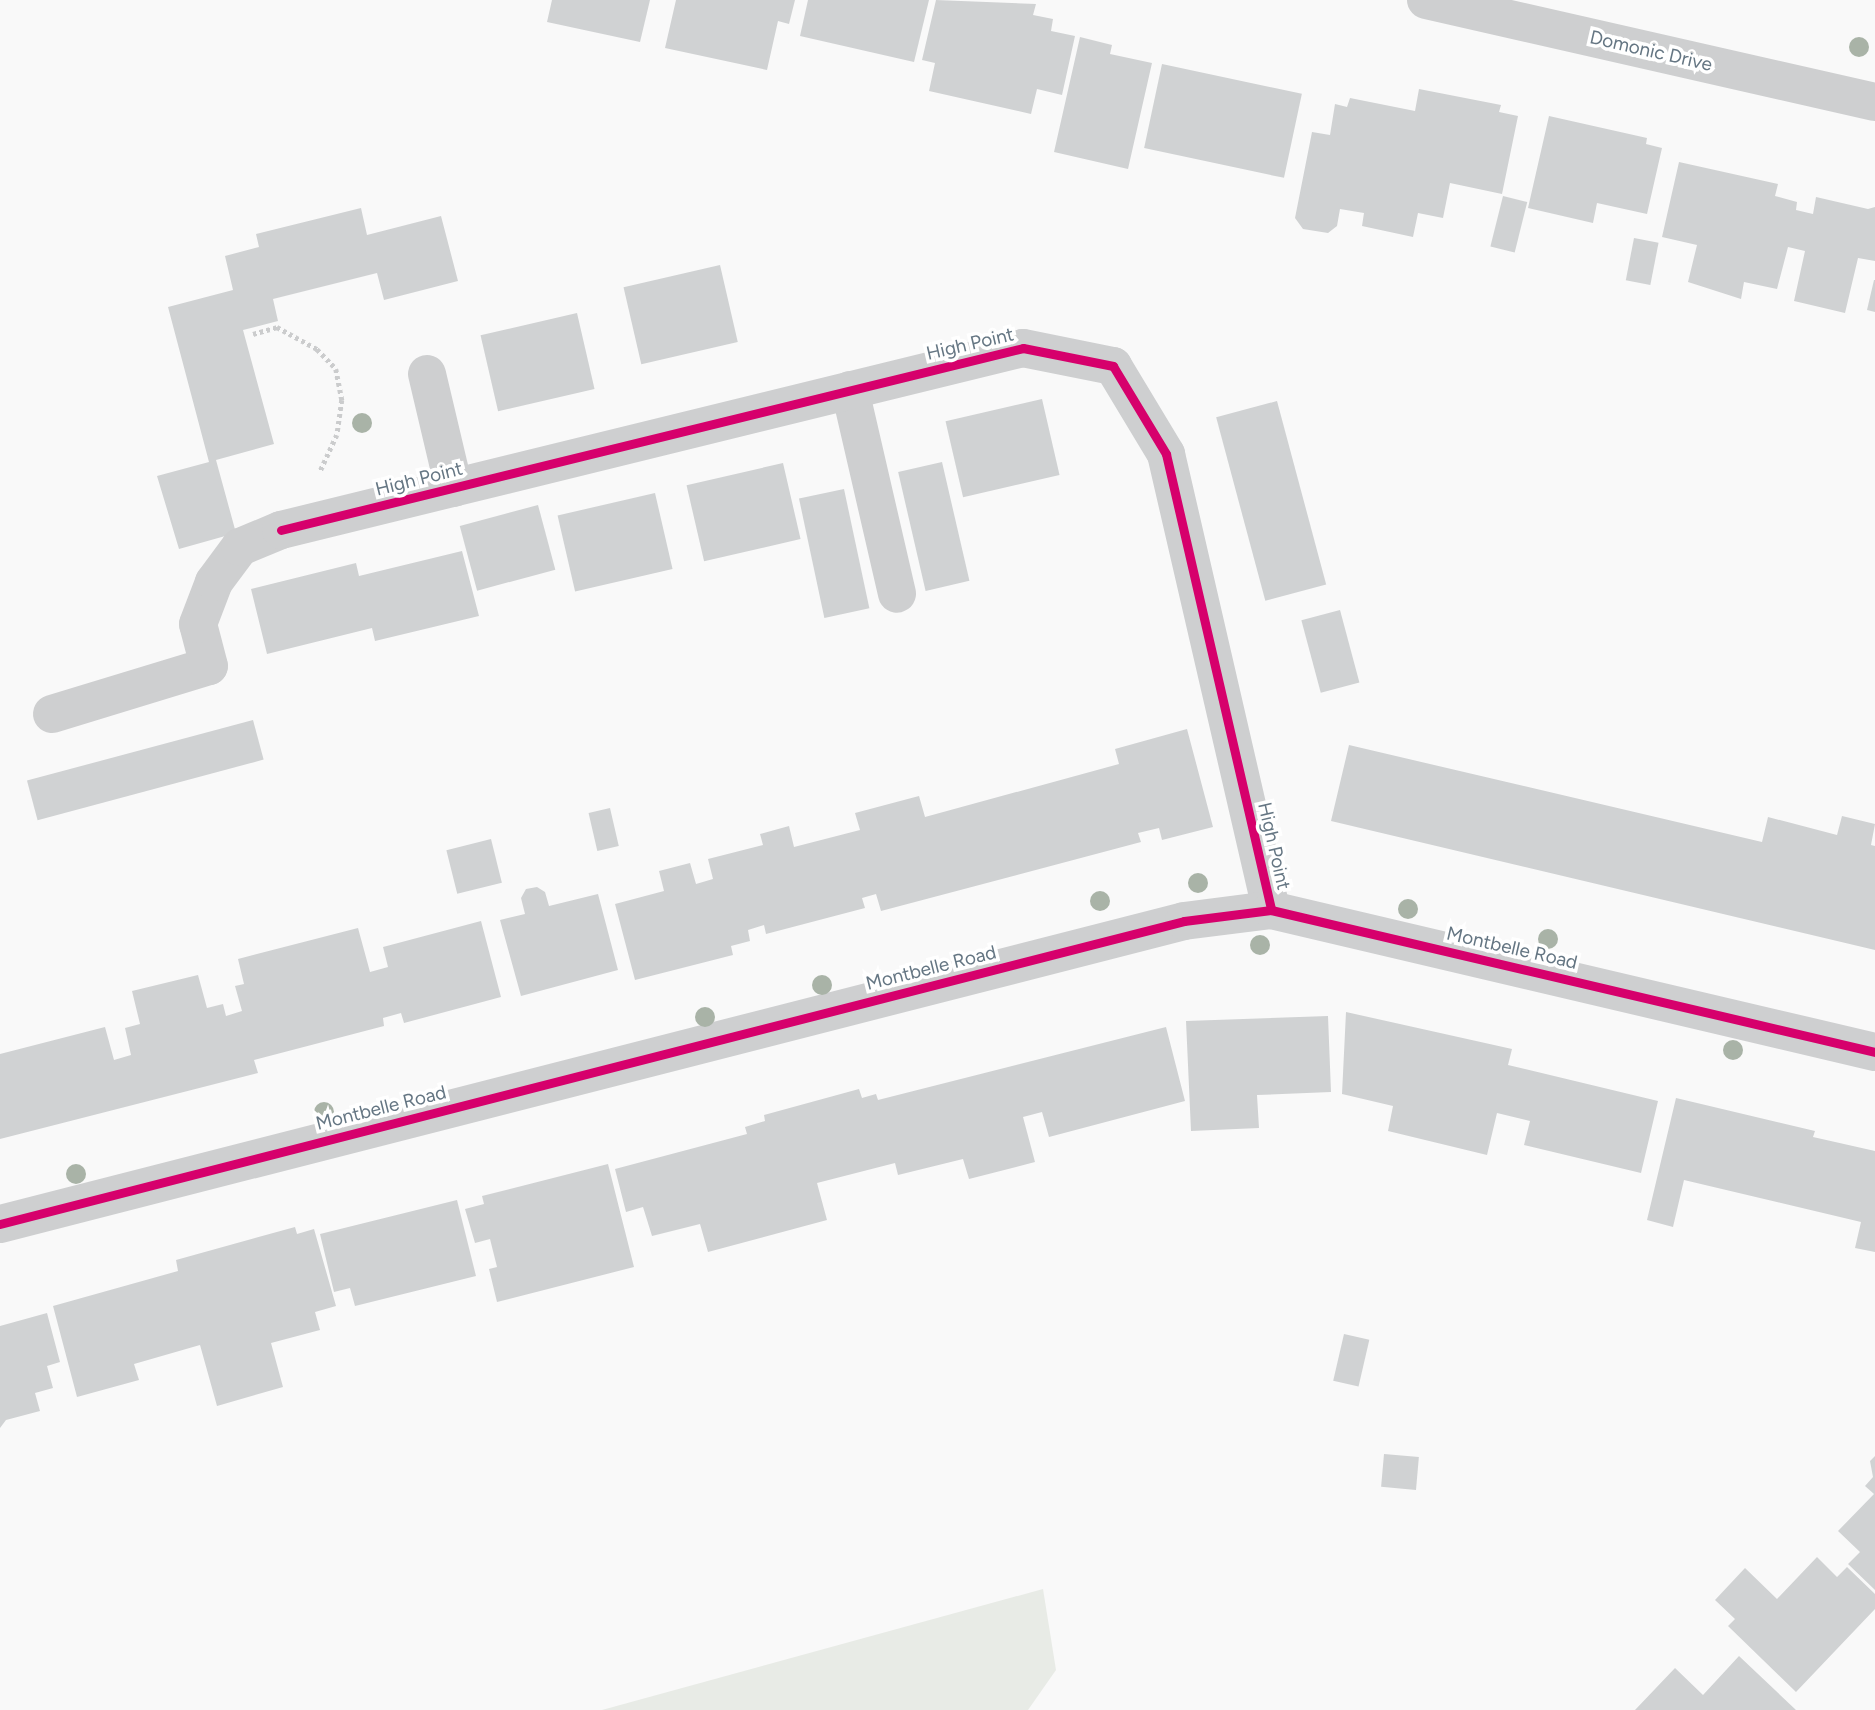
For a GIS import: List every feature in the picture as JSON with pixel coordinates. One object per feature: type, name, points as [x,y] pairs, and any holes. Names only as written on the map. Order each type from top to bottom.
[{"type":"street","name":"Domonic Drive","points":[[1426,0],[1875,102]]},
{"type":"street","name":"High Point","points":[[52,714],[209,666],[198,624],[214,582],[240,547],[288,529],[1023,348],[1113,366],[1166,454],[1271,910]]},
{"type":"street","name":"High Point","points":[[427,374],[454,488]]},
{"type":"street","points":[[850,390],[897,594]]},
{"type":"street","name":"Montbelle Road","points":[[0,1224],[1184,921],[1271,910],[1875,1052]]},
{"type":"path","points":[[253,334],[277,327],[317,349],[336,369],[342,400],[337,435],[288,529]]},
{"type":"shaded area","points":[[1043,1589],[1056,1670],[1028,1710],[602,1710]]},
{"type":"building","points":[[552,0],[650,0],[640,42],[547,22]]},
{"type":"building","points":[[676,0],[795,0],[789,24],[778,21],[767,70],[665,48]]},
{"type":"building","points":[[808,0],[929,0],[914,62],[800,36]]},
{"type":"building","points":[[936,0],[1036,4],[1033,15],[1053,19],[1051,31],[1075,36],[1062,95],[1037,89],[1031,114],[929,91],[935,63],[922,60]]},
{"type":"building","points":[[1080,37],[1112,45],[1110,54],[1152,63],[1128,169],[1054,152]]},
{"type":"building","points":[[1162,64],[1302,94],[1284,178],[1144,148]]},
{"type":"building","points":[[1419,89],[1501,105],[1499,112],[1518,116],[1502,194],[1450,183],[1443,218],[1418,213],[1413,237],[1362,226],[1364,213],[1340,209],[1337,226],[1328,233],[1303,229],[1295,218],[1312,132],[1330,135],[1335,104],[1347,107],[1350,98],[1415,111]]},
{"type":"building","points":[[1549,116],[1647,138],[1646,144],[1662,148],[1647,214],[1597,203],[1593,223],[1528,208]]},
{"type":"building","points":[[1679,162],[1778,184],[1775,196],[1797,202],[1796,210],[1813,214],[1816,197],[1868,209],[1875,207],[1875,261],[1858,258],[1845,313],[1794,301],[1805,251],[1788,247],[1777,289],[1744,282],[1741,299],[1688,282],[1697,245],[1662,237]]},
{"type":"building","points":[[1503,196],[1527,202],[1515,253],[1490,246]]},
{"type":"building","points":[[361,208],[367,235],[441,216],[458,281],[384,300],[377,273],[273,299],[278,321],[243,330],[274,444],[216,460],[236,533],[179,549],[157,476],[209,462],[168,307],[233,290],[225,256],[259,247],[256,234]]},
{"type":"building","points":[[1634,238],[1659,243],[1650,285],[1626,280]]},
{"type":"building","points":[[720,265],[738,342],[641,364],[624,287]]},
{"type":"building","points":[[1875,280],[1875,312],[1867,310]]},
{"type":"building","points":[[577,313],[595,389],[498,411],[481,335]]},
{"type":"building","points":[[1042,399],[1060,475],[963,497],[946,421]]},
{"type":"building","points":[[1277,401],[1326,585],[1265,601],[1216,417]]},
{"type":"building","points":[[942,462],[969,581],[926,591],[898,472]]},
{"type":"building","points":[[783,463],[801,539],[704,561],[687,485]]},
{"type":"building","points":[[844,489],[869,608],[824,618],[799,499]]},
{"type":"building","points":[[655,493],[673,569],[575,591],[558,515]]},
{"type":"building","points":[[538,505],[555,570],[477,591],[460,526]]},
{"type":"building","points":[[462,551],[479,616],[375,641],[372,628],[267,654],[251,589],[356,563],[359,576]]},
{"type":"building","points":[[1340,610],[1359,682],[1321,693],[1301,620]]},
{"type":"building","points":[[253,720],[264,760],[38,820],[27,781]]},
{"type":"building","points":[[1187,729],[1213,827],[1162,840],[1159,828],[1138,833],[1141,842],[881,911],[876,894],[862,898],[865,908],[766,934],[764,925],[748,930],[750,941],[731,946],[733,955],[635,980],[615,904],[664,891],[659,871],[690,863],[696,884],[713,879],[708,859],[763,845],[760,834],[789,826],[794,847],[860,830],[855,813],[919,796],[925,817],[1119,764],[1115,749]]},
{"type":"building","points":[[1349,745],[1762,842],[1768,817],[1837,835],[1842,816],[1875,824],[1871,845],[1875,846],[1875,950],[1331,821]]},
{"type":"building","points":[[610,808],[619,846],[597,851],[589,813]]},
{"type":"building","points":[[491,839],[502,883],[457,894],[446,850]]},
{"type":"building","points":[[537,887],[545,892],[549,906],[598,894],[618,970],[521,996],[500,920],[525,914],[521,898],[526,889]]},
{"type":"building","points":[[481,921],[501,997],[404,1023],[401,1013],[383,1018],[384,1026],[254,1060],[258,1073],[0,1139],[0,1054],[105,1027],[114,1060],[131,1055],[125,1028],[140,1024],[132,991],[198,975],[207,1008],[223,1004],[226,1016],[242,1011],[235,986],[244,984],[238,959],[358,928],[370,972],[388,967],[383,947]]},
{"type":"building","points":[[1346,1012],[1512,1049],[1508,1065],[1658,1101],[1641,1173],[1524,1145],[1530,1121],[1497,1113],[1487,1155],[1388,1131],[1393,1106],[1342,1094]]},
{"type":"building","points":[[1328,1016],[1331,1092],[1257,1095],[1259,1128],[1191,1131],[1186,1021]]},
{"type":"building","points":[[1166,1027],[1185,1101],[1049,1137],[1042,1112],[1023,1117],[1035,1162],[969,1179],[963,1159],[898,1175],[895,1163],[817,1183],[827,1220],[708,1252],[700,1224],[652,1236],[643,1207],[626,1212],[615,1169],[747,1134],[745,1127],[765,1121],[764,1115],[859,1089],[862,1098],[876,1094],[878,1100]]},
{"type":"building","points":[[1676,1098],[1815,1131],[1813,1137],[1875,1151],[1875,1252],[1855,1248],[1861,1222],[1684,1180],[1673,1227],[1647,1220]]},
{"type":"building","points":[[608,1164],[634,1267],[497,1302],[489,1269],[497,1267],[490,1239],[475,1243],[465,1209],[484,1204],[482,1196]]},
{"type":"building","points":[[457,1200],[476,1276],[355,1306],[350,1288],[334,1292],[320,1234]]},
{"type":"building","points":[[295,1227],[297,1234],[314,1229],[336,1306],[315,1312],[320,1330],[271,1343],[283,1387],[217,1406],[200,1345],[134,1364],[139,1380],[77,1397],[53,1306],[178,1271],[176,1260]]},
{"type":"building","points":[[47,1313],[60,1362],[47,1366],[53,1388],[35,1393],[40,1411],[6,1420],[0,1428],[0,1326]]},
{"type":"building","points":[[1344,1334],[1369,1340],[1359,1387],[1333,1381]]},
{"type":"building","points":[[1384,1454],[1419,1457],[1416,1490],[1381,1487]]},
{"type":"building","points":[[1875,1456],[1875,1590],[1848,1564],[1860,1552],[1838,1531],[1874,1494],[1865,1486],[1873,1477],[1870,1461]]},
{"type":"building","points":[[1817,1557],[1837,1577],[1847,1567],[1875,1594],[1875,1609],[1796,1692],[1728,1626],[1735,1619],[1715,1600],[1745,1568],[1777,1599]]},
{"type":"building","points":[[1739,1656],[1796,1710],[1635,1710],[1675,1668],[1703,1695]]},
{"type":"cycle path","points":[[281,530],[1023,348],[1113,366],[1166,454],[1271,910]]},
{"type":"cycle path","points":[[0,1224],[1184,921],[1271,910],[1875,1052]]}]
